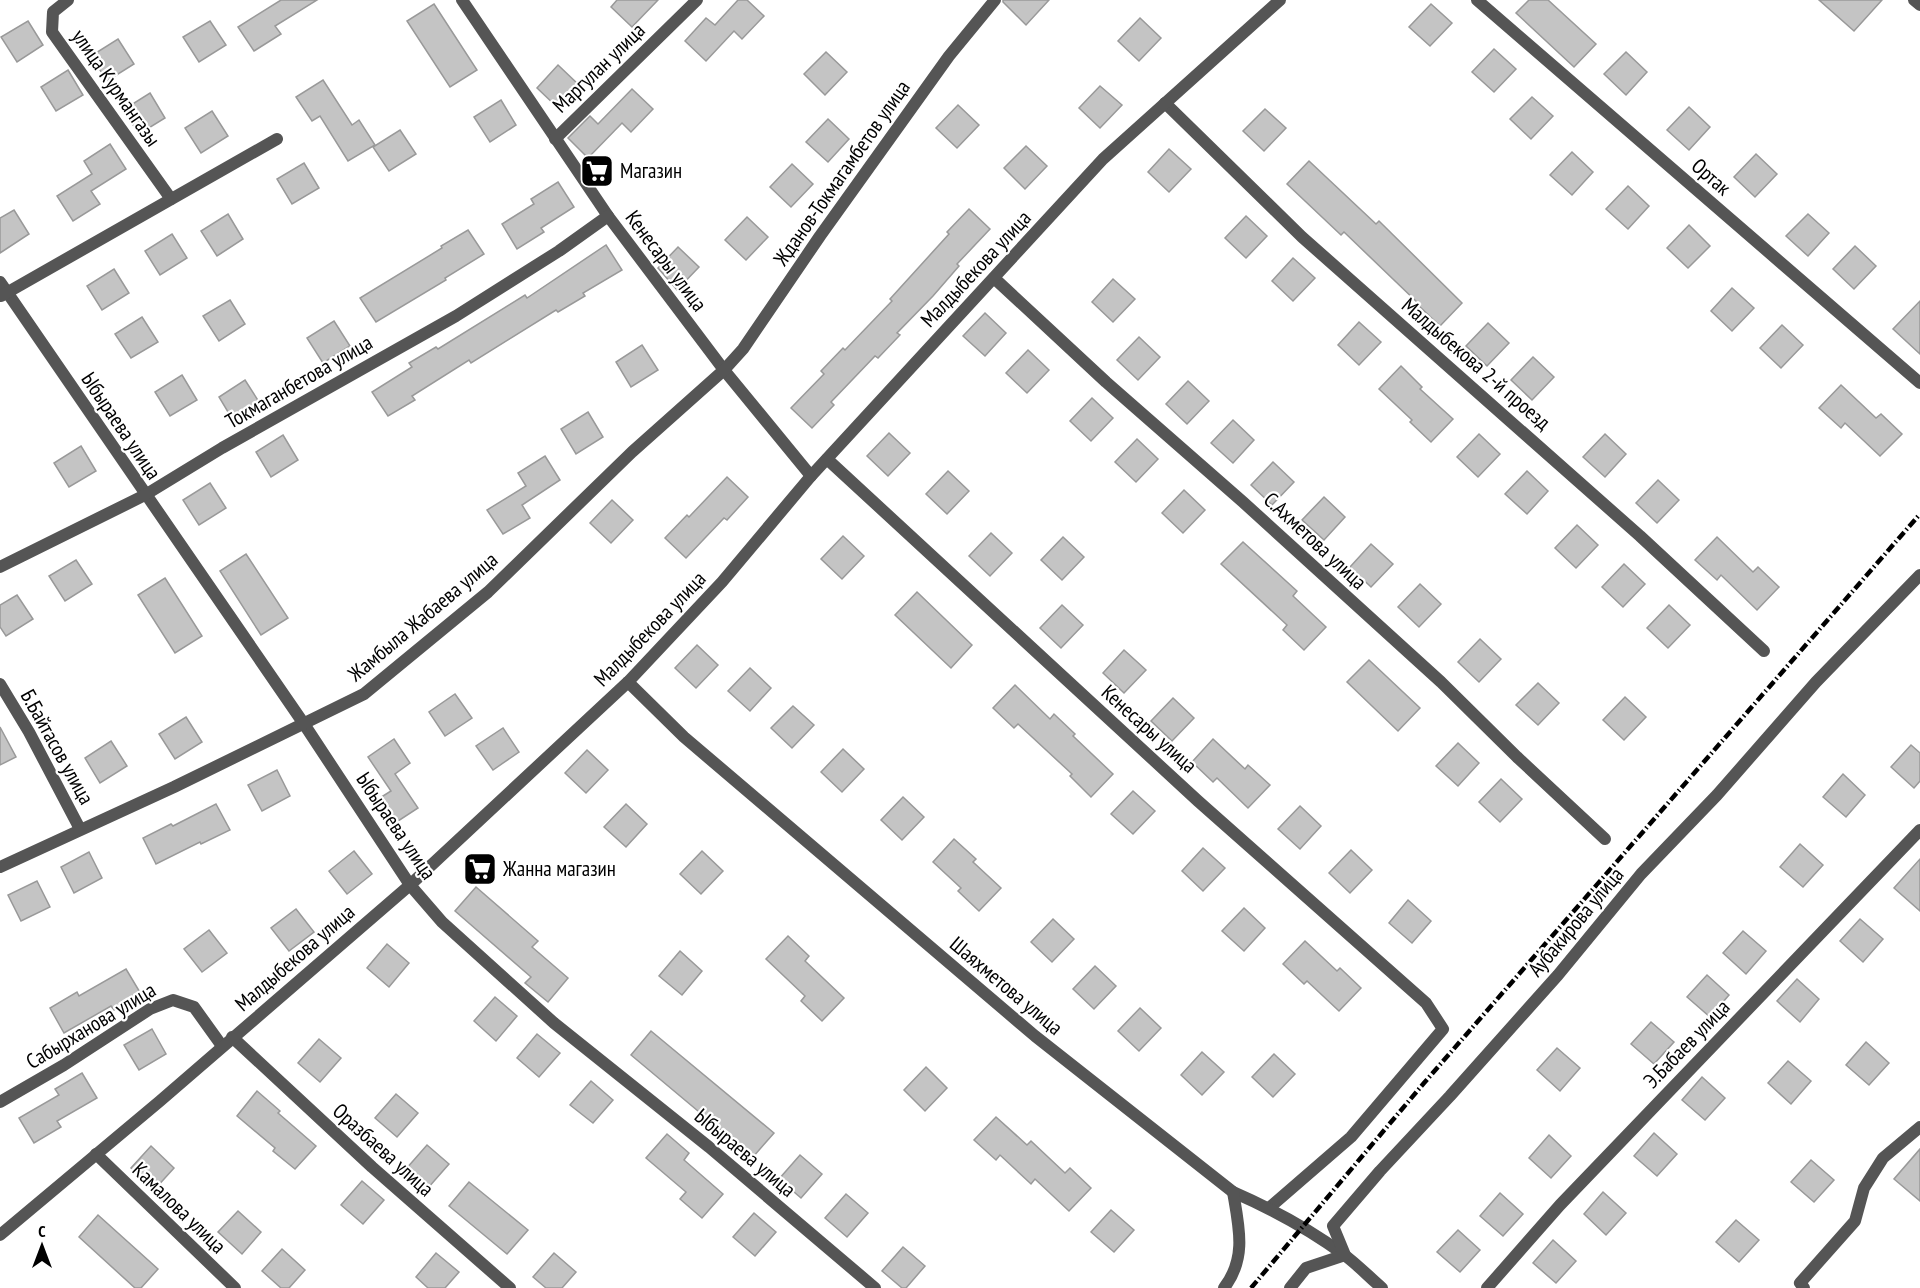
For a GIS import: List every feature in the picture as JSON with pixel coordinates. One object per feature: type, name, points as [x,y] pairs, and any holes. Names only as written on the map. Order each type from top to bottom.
[{"type":"street","name":"улица Курмангазы","points":[[68,0],[53,12],[52,32],[171,199]]},
{"type":"street","name":"Кенесары улица","points":[[462,0],[608,216],[724,370],[811,476]]},
{"type":"street","name":"Маргулан улица","points":[[555,139],[697,0]]},
{"type":"street","name":"Жданов-Токмагамбетов улица","points":[[724,370],[743,349],[820,236],[949,56],[995,0]]},
{"type":"street","name":"Малдыбекова улица","points":[[0,1235],[160,1101],[410,885],[628,681],[722,582],[811,476],[1103,159],[1280,0]]},
{"type":"street","name":"Ортак","points":[[1477,0],[1920,383]]},
{"type":"street","points":[[1914,0],[1920,5]]},
{"type":"street","name":"Малдыбекова 2-й проезд","points":[[1165,103],[1302,237],[1640,536],[1764,651]]},
{"type":"street","points":[[2,290],[277,139]]},
{"type":"street","name":"Токмаганбетова улица","points":[[0,567],[145,495],[222,448],[456,316],[559,251],[608,216]]},
{"type":"street","name":"С.Ахметова улица","points":[[994,278],[1441,681],[1517,757],[1605,839]]},
{"type":"street","name":"Ыбыраева улица","points":[[2,290],[304,724],[410,885],[442,922],[554,1023],[709,1147],[875,1288]]},
{"type":"street","name":"Жамбыла Жабаева улица","points":[[0,867],[174,787],[364,694],[488,592],[632,452],[724,370]]},
{"type":"street","name":"Кенесары улица","points":[[827,459],[1198,801],[1426,1003],[1443,1029],[1351,1137],[1269,1208]]},
{"type":"street","name":"Аубакирова улица","points":[[1345,1255],[1333,1226],[1558,975],[1641,874],[1717,795],[1816,681],[1920,575]]},
{"type":"street","name":"Шаяхметова улица","points":[[628,681],[693,745],[1035,1036],[1233,1192],[1302,1226],[1345,1255],[1382,1288]]},
{"type":"street","name":"Б.Байтасов улица","points":[[0,684],[29,732],[80,829]]},
{"type":"street","name":"Э.Бабаев улица","points":[[1487,1288],[1560,1205],[1920,830]]},
{"type":"street","name":"Сабырханова улица","points":[[0,1102],[64,1065],[150,1009],[173,1000],[194,1007],[222,1046]]},
{"type":"street","name":"Оразбаева улица","points":[[232,1037],[372,1167],[510,1288]]},
{"type":"street","points":[[1804,1288],[1800,1283],[1855,1221],[1864,1188],[1883,1158],[1920,1127]]},
{"type":"street","name":"Камалова улица","points":[[96,1155],[235,1288]]},
{"type":"street","points":[[1224,1288],[1235,1274],[1241,1233],[1233,1192]]},
{"type":"street","points":[[1290,1288],[1306,1268],[1345,1255]]},
{"type":"building","points":[[281,0],[317,0],[275,26],[281,34],[254,51],[238,27]]},
{"type":"building","points":[[617,0],[658,0],[632,27],[611,7]]},
{"type":"building","points":[[738,0],[747,0],[764,16],[742,39],[734,31],[706,61],[685,41],[706,18],[715,25]]},
{"type":"building","points":[[1003,0],[1049,0],[1026,25]]},
{"type":"building","points":[[1529,0],[1548,0],[1596,44],[1574,67],[1516,13]]},
{"type":"building","points":[[1819,0],[1882,0],[1854,31]]},
{"type":"building","points":[[434,4],[477,70],[450,87],[407,21]]},
{"type":"building","points":[[1431,4],[1452,23],[1430,46],[1409,27]]},
{"type":"building","points":[[1140,18],[1161,38],[1139,61],[1118,41]]},
{"type":"building","points":[[28,21],[43,45],[17,62],[1,37]]},
{"type":"building","points":[[210,21],[226,45],[199,62],[183,37]]},
{"type":"building","points":[[118,39],[134,64],[107,81],[91,56]]},
{"type":"building","points":[[1494,49],[1516,69],[1494,92],[1472,72]]},
{"type":"building","points":[[826,52],[847,72],[825,95],[804,74]]},
{"type":"building","points":[[1626,52],[1647,72],[1626,95],[1604,74]]},
{"type":"building","points":[[558,65],[579,85],[558,108],[537,88]]},
{"type":"building","points":[[68,70],[83,95],[56,111],[41,87]]},
{"type":"building","points":[[323,80],[352,125],[359,120],[375,145],[348,161],[320,116],[312,121],[296,97]]},
{"type":"building","points":[[1100,86],[1122,105],[1100,128],[1079,108]]},
{"type":"building","points":[[632,89],[653,109],[631,132],[622,123],[588,158],[568,138],[590,116],[598,124]]},
{"type":"building","points":[[150,93],[165,118],[139,134],[123,110]]},
{"type":"building","points":[[1532,97],[1553,116],[1531,139],[1510,119]]},
{"type":"building","points":[[501,100],[516,125],[490,142],[474,117]]},
{"type":"building","points":[[958,105],[979,125],[957,148],[936,128]]},
{"type":"building","points":[[1689,107],[1710,127],[1689,150],[1667,130]]},
{"type":"building","points":[[1265,109],[1286,128],[1264,151],[1243,131]]},
{"type":"building","points":[[212,111],[228,136],[201,153],[185,128]]},
{"type":"building","points":[[828,119],[849,139],[828,162],[806,142]]},
{"type":"building","points":[[400,130],[416,154],[389,171],[373,147]]},
{"type":"building","points":[[110,144],[126,169],[91,191],[100,204],[73,221],[57,196],[92,174],[84,161]]},
{"type":"building","points":[[1026,146],[1047,166],[1025,189],[1004,168]]},
{"type":"building","points":[[1169,149],[1191,169],[1169,192],[1148,172]]},
{"type":"building","points":[[1572,152],[1593,172],[1572,195],[1550,175]]},
{"type":"building","points":[[1756,154],[1777,174],[1755,197],[1734,177]]},
{"type":"building","points":[[1309,161],[1376,224],[1379,221],[1462,303],[1440,326],[1344,232],[1341,235],[1287,184]]},
{"type":"building","points":[[304,163],[319,188],[292,204],[277,179]]},
{"type":"building","points":[[792,164],[813,184],[791,207],[770,187]]},
{"type":"building","points":[[558,182],[574,207],[541,228],[544,232],[517,249],[502,224],[534,204],[531,199]]},
{"type":"building","points":[[1628,186],[1649,206],[1628,229],[1606,209]]},
{"type":"building","points":[[969,209],[990,229],[957,264],[959,266],[933,296],[897,333],[900,335],[878,358],[875,356],[831,402],[834,405],[812,428],[791,408],[824,374],[821,371],[843,348],[845,350],[892,301],[890,299]]},
{"type":"building","points":[[14,210],[29,234],[0,253],[0,218]]},
{"type":"building","points":[[228,214],[243,239],[217,256],[201,231]]},
{"type":"building","points":[[1808,214],[1829,233],[1808,256],[1786,236]]},
{"type":"building","points":[[1246,216],[1267,236],[1246,258],[1225,238]]},
{"type":"building","points":[[747,217],[768,237],[746,260],[725,240]]},
{"type":"building","points":[[1689,225],[1710,246],[1688,268],[1667,248]]},
{"type":"building","points":[[468,230],[484,254],[376,322],[360,298]]},
{"type":"building","points":[[172,234],[187,258],[160,275],[145,251]]},
{"type":"building","points":[[606,245],[622,270],[583,293],[585,296],[558,312],[556,310],[471,363],[469,360],[412,396],[415,400],[388,416],[372,392],[412,367],[409,363],[436,347],[438,349],[525,295],[527,298]]},
{"type":"building","points":[[1855,246],[1876,266],[1854,289],[1833,269]]},
{"type":"building","points":[[678,247],[699,267],[677,290],[658,268]]},
{"type":"building","points":[[1293,258],[1315,278],[1293,301],[1272,281]]},
{"type":"building","points":[[114,269],[129,293],[102,310],[87,286]]},
{"type":"building","points":[[1113,279],[1135,299],[1113,322],[1092,302]]},
{"type":"building","points":[[1732,288],[1754,308],[1732,331],[1711,311]]},
{"type":"building","points":[[230,300],[245,324],[219,341],[203,316]]},
{"type":"building","points":[[1920,301],[1920,354],[1893,329]]},
{"type":"building","points":[[985,313],[1006,333],[985,356],[963,336]]},
{"type":"building","points":[[142,317],[158,342],[131,358],[115,334]]},
{"type":"building","points":[[334,321],[350,346],[323,363],[307,338]]},
{"type":"building","points":[[1359,322],[1381,342],[1359,365],[1338,345]]},
{"type":"building","points":[[1488,323],[1509,343],[1487,366],[1466,346]]},
{"type":"building","points":[[1782,325],[1803,345],[1781,368],[1760,348]]},
{"type":"building","points":[[1139,337],[1160,357],[1138,380],[1117,360]]},
{"type":"building","points":[[642,345],[658,370],[631,387],[616,362]]},
{"type":"building","points":[[1028,350],[1049,370],[1027,393],[1006,373]]},
{"type":"building","points":[[1533,357],[1554,377],[1532,400],[1511,380]]},
{"type":"building","points":[[1401,366],[1422,387],[1420,389],[1453,419],[1431,442],[1410,422],[1412,420],[1379,389]]},
{"type":"building","points":[[182,375],[197,400],[170,416],[155,392]]},
{"type":"building","points":[[245,380],[261,405],[234,422],[219,397]]},
{"type":"building","points":[[1188,381],[1209,401],[1187,424],[1166,404]]},
{"type":"building","points":[[1841,385],[1876,418],[1881,414],[1902,434],[1880,456],[1845,423],[1841,428],[1819,408]]},
{"type":"building","points":[[1092,398],[1113,418],[1091,441],[1070,421]]},
{"type":"building","points":[[588,412],[603,437],[576,454],[561,429]]},
{"type":"building","points":[[1233,420],[1254,440],[1233,463],[1211,443]]},
{"type":"building","points":[[889,433],[910,453],[888,476],[867,456]]},
{"type":"building","points":[[1479,434],[1500,454],[1478,477],[1457,457]]},
{"type":"building","points":[[1605,434],[1626,454],[1605,477],[1583,457]]},
{"type":"building","points":[[283,435],[298,460],[271,477],[256,452]]},
{"type":"building","points":[[1137,439],[1158,459],[1136,482],[1115,462]]},
{"type":"building","points":[[81,446],[96,471],[69,487],[54,463]]},
{"type":"building","points":[[545,456],[560,480],[522,505],[530,518],[503,534],[487,510],[526,486],[518,473]]},
{"type":"building","points":[[1273,462],[1294,482],[1272,505],[1251,485]]},
{"type":"building","points":[[948,471],[969,491],[947,514],[926,494]]},
{"type":"building","points":[[1527,471],[1548,491],[1527,514],[1505,494]]},
{"type":"building","points":[[727,477],[748,497],[727,520],[724,518],[686,558],[665,538],[687,515],[689,517]]},
{"type":"building","points":[[1658,480],[1679,500],[1657,523],[1636,503]]},
{"type":"building","points":[[210,483],[226,508],[199,525],[183,500]]},
{"type":"building","points":[[1184,490],[1205,510],[1183,533],[1162,513]]},
{"type":"building","points":[[1324,497],[1345,517],[1324,540],[1302,520]]},
{"type":"building","points":[[612,500],[633,520],[611,543],[590,523]]},
{"type":"building","points":[[1577,525],[1598,545],[1576,568],[1555,548]]},
{"type":"building","points":[[991,533],[1012,553],[990,576],[969,556]]},
{"type":"building","points":[[843,536],[864,556],[842,579],[821,559]]},
{"type":"building","points":[[1063,537],[1084,557],[1062,580],[1041,560]]},
{"type":"building","points":[[1717,537],[1753,572],[1758,567],[1779,587],[1757,610],[1721,575],[1717,580],[1695,560]]},
{"type":"building","points":[[1243,542],[1297,591],[1293,596],[1326,627],[1304,650],[1283,630],[1287,625],[1221,564]]},
{"type":"building","points":[[1371,544],[1393,564],[1371,587],[1350,567]]},
{"type":"building","points":[[246,554],[288,618],[261,635],[220,571]]},
{"type":"building","points":[[76,560],[92,584],[65,601],[49,576]]},
{"type":"building","points":[[1624,564],[1645,584],[1623,607],[1602,587]]},
{"type":"building","points":[[165,578],[202,636],[175,653],[138,595]]},
{"type":"building","points":[[1420,584],[1441,604],[1419,627],[1398,607]]},
{"type":"building","points":[[917,592],[972,645],[951,668],[895,615]]},
{"type":"building","points":[[17,595],[33,619],[6,636],[0,627],[0,605]]},
{"type":"building","points":[[1062,605],[1083,625],[1061,648],[1040,628]]},
{"type":"building","points":[[1669,605],[1690,625],[1668,648],[1647,628]]},
{"type":"building","points":[[1480,639],[1501,659],[1479,682],[1458,662]]},
{"type":"building","points":[[697,645],[718,665],[696,688],[675,668]]},
{"type":"building","points":[[1124,650],[1146,670],[1124,693],[1103,673]]},
{"type":"building","points":[[1369,660],[1420,708],[1398,731],[1347,682]]},
{"type":"building","points":[[750,668],[771,688],[750,711],[728,691]]},
{"type":"building","points":[[1538,683],[1559,703],[1538,725],[1516,705]]},
{"type":"building","points":[[1015,685],[1050,719],[1054,714],[1075,734],[1073,736],[1113,774],[1091,797],[1070,776],[1072,774],[1018,724],[1014,728],[993,708]]},
{"type":"building","points":[[455,694],[472,718],[445,736],[429,712]]},
{"type":"building","points":[[1625,697],[1646,717],[1624,740],[1603,720]]},
{"type":"building","points":[[1173,698],[1194,718],[1172,741],[1151,721]]},
{"type":"building","points":[[793,706],[814,725],[792,748],[771,728]]},
{"type":"building","points":[[186,717],[202,742],[175,759],[159,734]]},
{"type":"building","points":[[0,727],[16,757],[0,765]]},
{"type":"building","points":[[503,728],[519,752],[493,770],[476,746]]},
{"type":"building","points":[[394,739],[410,763],[395,774],[418,808],[392,825],[375,801],[391,791],[368,757]]},
{"type":"building","points":[[1213,739],[1245,769],[1248,765],[1270,785],[1248,808],[1217,778],[1213,782],[1192,762]]},
{"type":"building","points":[[111,741],[127,766],[100,783],[85,758]]},
{"type":"building","points":[[1458,743],[1479,763],[1458,786],[1436,766]]},
{"type":"building","points":[[1911,745],[1920,753],[1920,781],[1914,788],[1891,767]]},
{"type":"building","points":[[843,749],[864,769],[842,792],[821,772]]},
{"type":"building","points":[[587,750],[608,770],[586,793],[565,773]]},
{"type":"building","points":[[277,770],[290,796],[262,811],[248,785]]},
{"type":"building","points":[[1843,774],[1865,795],[1846,817],[1823,797]]},
{"type":"building","points":[[1501,779],[1522,799],[1500,822],[1479,802]]},
{"type":"building","points":[[1133,791],[1155,811],[1133,834],[1111,814]]},
{"type":"building","points":[[903,797],[924,817],[902,840],[881,820]]},
{"type":"building","points":[[216,804],[230,830],[156,864],[143,838]]},
{"type":"building","points":[[626,804],[647,824],[626,847],[604,827]]},
{"type":"building","points":[[1300,806],[1321,826],[1300,849],[1278,829]]},
{"type":"building","points":[[954,839],[976,859],[973,862],[1001,888],[979,911],[958,891],[961,888],[933,862]]},
{"type":"building","points":[[1800,844],[1823,865],[1803,887],[1780,867]]},
{"type":"building","points":[[1203,848],[1225,868],[1203,891],[1182,871]]},
{"type":"building","points":[[1351,850],[1372,870],[1350,893],[1329,873]]},
{"type":"building","points":[[354,851],[372,874],[347,894],[329,871]]},
{"type":"building","points":[[702,851],[723,871],[701,894],[680,874]]},
{"type":"building","points":[[89,852],[102,878],[74,893],[61,867]]},
{"type":"building","points":[[1920,859],[1920,911],[1894,888]]},
{"type":"building","points":[[37,881],[50,907],[21,921],[8,895]]},
{"type":"building","points":[[476,887],[538,941],[532,947],[568,978],[548,1002],[525,983],[531,977],[455,911]]},
{"type":"building","points":[[1408,900],[1431,921],[1412,943],[1389,923]]},
{"type":"building","points":[[1244,908],[1265,928],[1244,951],[1222,931]]},
{"type":"building","points":[[296,909],[314,932],[289,951],[271,928]]},
{"type":"building","points":[[1053,919],[1074,939],[1052,962],[1031,942]]},
{"type":"building","points":[[1860,919],[1883,939],[1863,962],[1840,941]]},
{"type":"building","points":[[209,930],[227,953],[202,972],[184,949]]},
{"type":"building","points":[[1743,931],[1766,951],[1746,974],[1723,953]]},
{"type":"building","points":[[788,936],[809,956],[805,961],[844,998],[822,1021],[801,1001],[805,996],[766,959]]},
{"type":"building","points":[[1305,941],[1337,971],[1340,968],[1361,988],[1339,1011],[1307,981],[1304,984],[1283,964]]},
{"type":"building","points":[[387,944],[409,963],[389,987],[367,968]]},
{"type":"building","points":[[680,951],[702,971],[682,995],[659,976]]},
{"type":"building","points":[[1095,966],[1116,986],[1094,1009],[1073,989]]},
{"type":"building","points":[[126,969],[141,994],[114,1010],[111,1006],[64,1033],[50,1008],[77,992],[79,996]]},
{"type":"building","points":[[1707,975],[1729,995],[1710,1017],[1687,997]]},
{"type":"building","points":[[1797,979],[1819,999],[1800,1022],[1777,1001]]},
{"type":"building","points":[[495,997],[517,1016],[496,1041],[474,1021]]},
{"type":"building","points":[[1140,1008],[1161,1028],[1139,1051],[1118,1031]]},
{"type":"building","points":[[1651,1022],[1674,1042],[1654,1064],[1631,1044]]},
{"type":"building","points":[[152,1029],[166,1054],[139,1070],[124,1045]]},
{"type":"building","points":[[651,1031],[774,1133],[753,1157],[631,1055]]},
{"type":"building","points":[[537,1034],[560,1053],[539,1077],[517,1058]]},
{"type":"building","points":[[319,1039],[341,1058],[320,1082],[298,1063]]},
{"type":"building","points":[[1866,1042],[1889,1063],[1869,1085],[1846,1065]]},
{"type":"building","points":[[1557,1048],[1580,1068],[1560,1091],[1537,1070]]},
{"type":"building","points":[[1202,1052],[1224,1072],[1202,1095],[1181,1075]]},
{"type":"building","points":[[1274,1054],[1295,1074],[1273,1097],[1252,1077]]},
{"type":"building","points":[[1788,1061],[1811,1081],[1791,1104],[1768,1083]]},
{"type":"building","points":[[926,1067],[947,1088],[925,1111],[904,1090]]},
{"type":"building","points":[[82,1073],[97,1098],[57,1121],[61,1127],[34,1143],[19,1118],[59,1095],[55,1089]]},
{"type":"building","points":[[1702,1077],[1725,1098],[1705,1120],[1682,1100]]},
{"type":"building","points":[[591,1081],[613,1100],[593,1123],[570,1105]]},
{"type":"building","points":[[257,1091],[316,1146],[295,1169],[273,1151],[275,1148],[237,1116]]},
{"type":"building","points":[[396,1094],[418,1113],[397,1137],[375,1118]]},
{"type":"building","points":[[996,1117],[1027,1145],[1031,1141],[1065,1173],[1070,1168],[1091,1188],[1069,1211],[1035,1179],[1031,1184],[1000,1155],[996,1160],[974,1140]]},
{"type":"building","points":[[1654,1133],[1677,1154],[1657,1176],[1634,1156]]},
{"type":"building","points":[[667,1134],[689,1153],[684,1160],[723,1194],[702,1218],[680,1199],[686,1192],[646,1158]]},
{"type":"building","points":[[1549,1135],[1571,1156],[1551,1178],[1529,1158]]},
{"type":"building","points":[[427,1145],[449,1164],[428,1188],[406,1169]]},
{"type":"building","points":[[151,1146],[174,1168],[155,1189],[131,1168]]},
{"type":"building","points":[[1920,1149],[1920,1201],[1894,1179]]},
{"type":"building","points":[[800,1155],[822,1174],[801,1198],[779,1179]]},
{"type":"building","points":[[1811,1160],[1834,1180],[1814,1202],[1791,1182]]},
{"type":"building","points":[[362,1181],[384,1200],[363,1224],[341,1205]]},
{"type":"building","points":[[469,1182],[528,1230],[507,1254],[449,1206]]},
{"type":"building","points":[[1603,1192],[1626,1213],[1606,1235],[1584,1214]]},
{"type":"building","points":[[1500,1193],[1523,1214],[1503,1236],[1480,1216]]},
{"type":"building","points":[[846,1194],[868,1213],[847,1237],[825,1218]]},
{"type":"building","points":[[1111,1210],[1134,1230],[1114,1252],[1091,1232]]},
{"type":"building","points":[[238,1211],[261,1232],[242,1254],[218,1232]]},
{"type":"building","points":[[754,1213],[776,1232],[755,1256],[733,1237]]},
{"type":"building","points":[[98,1215],[158,1269],[141,1288],[135,1288],[79,1237]]},
{"type":"building","points":[[1736,1220],[1759,1240],[1739,1262],[1716,1242]]},
{"type":"building","points":[[1458,1230],[1480,1250],[1460,1272],[1437,1252]]},
{"type":"building","points":[[1553,1240],[1576,1261],[1556,1283],[1533,1263]]},
{"type":"building","points":[[903,1247],[925,1266],[906,1288],[902,1288],[882,1271]]},
{"type":"building","points":[[282,1249],[305,1270],[289,1288],[281,1288],[262,1271]]},
{"type":"building","points":[[436,1253],[459,1272],[445,1288],[428,1288],[416,1277]]},
{"type":"building","points":[[554,1253],[576,1272],[562,1288],[546,1288],[533,1277]]},
{"type":"railway","points":[[1251,1288],[1424,1083],[1920,514]]},
{"type":"place","name":"Магазин","points":[[597,171]]},
{"type":"place","name":"Жанна магазин","points":[[480,869]]}]
